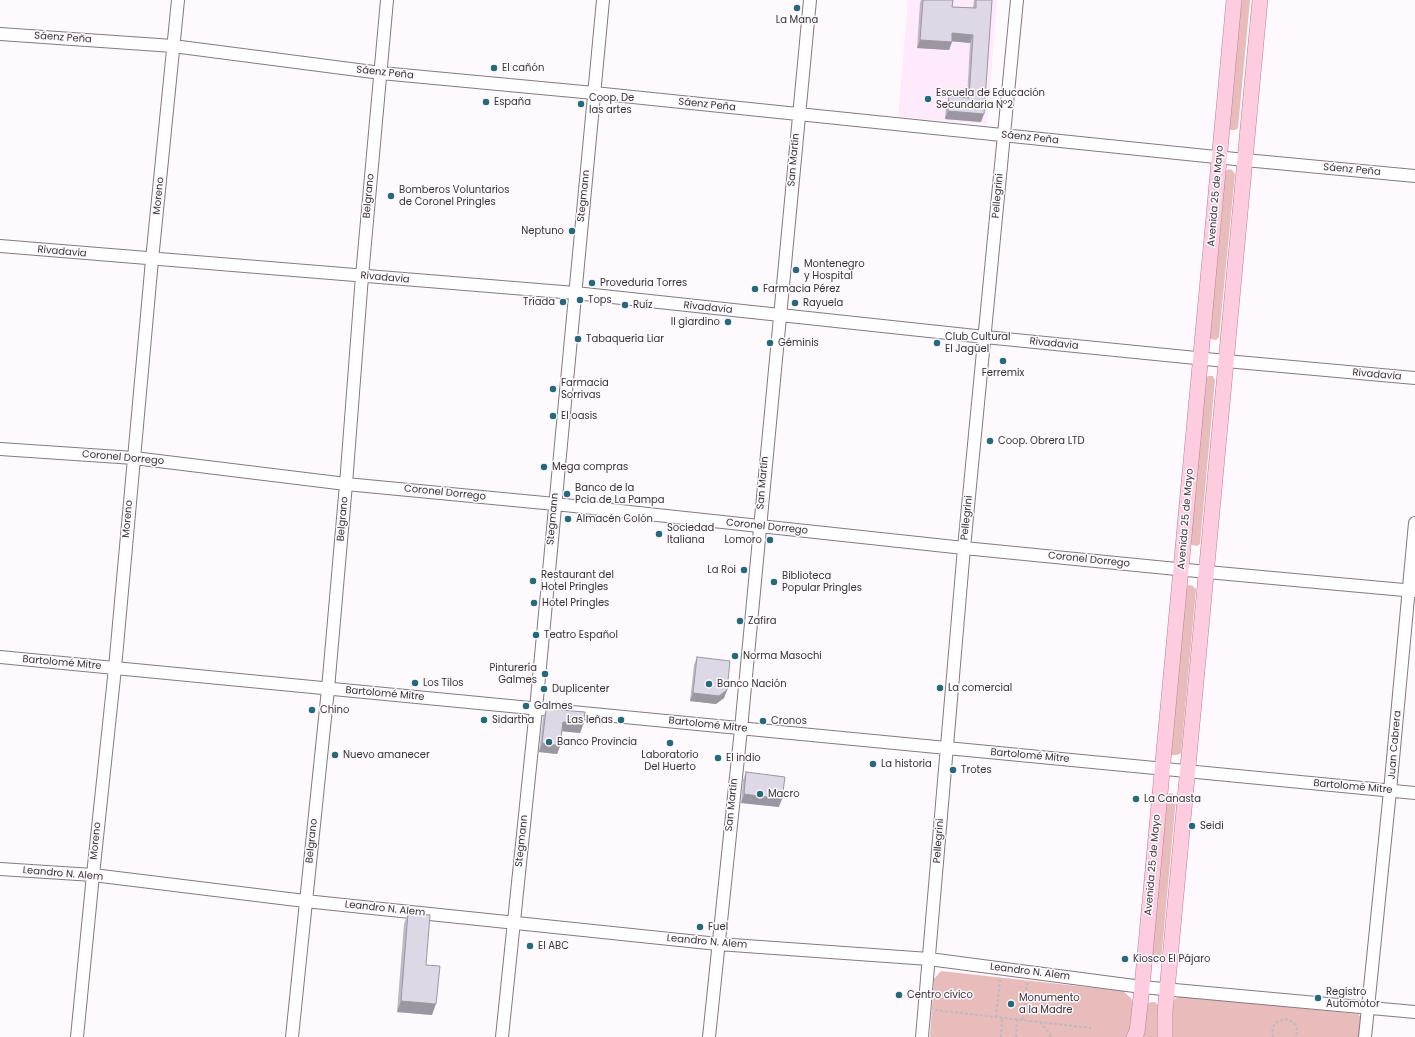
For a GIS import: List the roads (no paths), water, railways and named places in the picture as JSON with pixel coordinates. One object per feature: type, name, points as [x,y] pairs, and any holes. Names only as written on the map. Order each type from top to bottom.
[{"type":"main road","name":"Avenida 25 de Mayo","points":[[1134,1037],[1137,1032],[1142,987],[1234,0]]},
{"type":"main road","points":[[1165,1037],[1164,1026],[1167,989],[1260,0]]},
{"type":"street","name":"Moreno","points":[[77,1037],[92,875],[115,668],[152,260],[178,0]]},
{"type":"street","name":"Belgrano","points":[[292,1037],[328,689],[362,276],[387,0]]},
{"type":"street","name":"Stegmann","points":[[502,1037],[536,709],[603,0]]},
{"type":"street","name":"San Martín","points":[[709,1037],[741,728],[810,0]]},
{"type":"street","name":"Pellegrini","points":[[922,1037],[930,959],[946,748],[964,548],[1017,0]]},
{"type":"street","name":"Sáenz Peña","points":[[0,34],[173,46],[381,73],[594,92],[798,115],[1220,158],[1415,176]]},
{"type":"street","name":"Rivadavia","points":[[0,246],[152,260],[575,293],[985,337],[1415,378]]},
{"type":"street","name":"Coronel Dorrego","points":[[0,448],[134,458],[346,484],[555,504],[964,548],[1412,591]]},
{"type":"street","name":"Juan Cabrera","points":[[1365,1037],[1412,591],[1415,523]]},
{"type":"street","name":"Bartolomé Mitre","points":[[0,657],[1415,794]]},
{"type":"street","name":"Leandro N. Alem","points":[[0,869],[92,875],[305,901],[718,944],[930,959],[1142,987],[1415,1012]]},
{"type":"place","name":"La Mana","points":[[797,8]]},
{"type":"place","name":"El cañón","points":[[494,68]]},
{"type":"place","name":"Escuela de Educación Secundaria N°2","points":[[928,99]]},
{"type":"place","name":"España","points":[[486,102]]},
{"type":"place","name":"Coop. De las artes","points":[[581,104]]},
{"type":"place","name":"Bomberos Voluntarios de Coronel Pringles","points":[[391,196]]},
{"type":"place","name":"Neptuno","points":[[572,231]]},
{"type":"place","name":"Montenegro y Hospital","points":[[796,270]]},
{"type":"place","name":"Proveduria Torres","points":[[592,283]]},
{"type":"place","name":"Farmacia Pérez","points":[[755,289]]},
{"type":"place","name":"Tops","points":[[580,300]]},
{"type":"place","name":"Tríada","points":[[563,302]]},
{"type":"place","name":"Rayuela","points":[[795,303]]},
{"type":"place","name":"Ruíz","points":[[625,305]]},
{"type":"place","name":"Il giardino","points":[[728,322]]},
{"type":"place","name":"Tabaquería Liar","points":[[578,339]]},
{"type":"place","name":"Géminis","points":[[770,343]]},
{"type":"place","name":"Club Cultural El Jagüel","points":[[937,343]]},
{"type":"place","name":"Ferremix","points":[[1003,361]]},
{"type":"place","name":"Farmacia Sorrivas","points":[[553,389]]},
{"type":"place","name":"El oasis","points":[[553,416]]},
{"type":"place","name":"Coop. Obrera LTD","points":[[990,441]]},
{"type":"place","name":"Mega compras","points":[[544,467]]},
{"type":"place","name":"Banco de la Pcia de La Pampa","points":[[567,494]]},
{"type":"place","name":"Almacén Colón","points":[[568,519]]},
{"type":"place","name":"Sociedad Italiana","points":[[659,534]]},
{"type":"place","name":"Lomoro","points":[[770,540]]},
{"type":"place","name":"La Roi","points":[[744,570]]},
{"type":"place","name":"Restaurant del Hotel Pringles","points":[[533,581]]},
{"type":"place","name":"Biblioteca Popular Pringles","points":[[774,582]]},
{"type":"place","name":"Hotel Pringles","points":[[534,603]]},
{"type":"place","name":"Zafira","points":[[740,621]]},
{"type":"place","name":"Teatro Español","points":[[536,635]]},
{"type":"place","name":"Norma Masochi","points":[[735,656]]},
{"type":"place","name":"Pinturería Galmes","points":[[545,674]]},
{"type":"place","name":"Los Tilos","points":[[415,683]]},
{"type":"place","name":"Banco Nación","points":[[709,684]]},
{"type":"place","name":"La comercial","points":[[940,688]]},
{"type":"place","name":"Duplicenter","points":[[544,689]]},
{"type":"place","name":"Galmes","points":[[526,706]]},
{"type":"place","name":"Chino","points":[[312,710]]},
{"type":"place","name":"Sidartha","points":[[484,720]]},
{"type":"place","name":"Las leñas","points":[[621,720]]},
{"type":"place","name":"Cronos","points":[[763,721]]},
{"type":"place","name":"Banco Provincia","points":[[549,742]]},
{"type":"place","name":"Laboratorio Del Huerto","points":[[670,743]]},
{"type":"place","name":"Nuevo amanecer","points":[[335,755]]},
{"type":"place","name":"El indio","points":[[718,758]]},
{"type":"place","name":"La historia","points":[[873,764]]},
{"type":"place","name":"Trotes","points":[[953,770]]},
{"type":"place","name":"Macro","points":[[760,794]]},
{"type":"place","name":"La Canasta","points":[[1136,799]]},
{"type":"place","name":"Seidi","points":[[1192,826]]},
{"type":"place","name":"Fuel","points":[[700,927]]},
{"type":"place","name":"El ABC","points":[[530,946]]},
{"type":"place","name":"Kiosco El Pájaro","points":[[1125,959]]},
{"type":"place","name":"Centro cívico","points":[[899,995]]},
{"type":"place","name":"Registro Automotor","points":[[1318,998]]},
{"type":"place","name":"Monumento a la Madre","points":[[1011,1004]]}]
